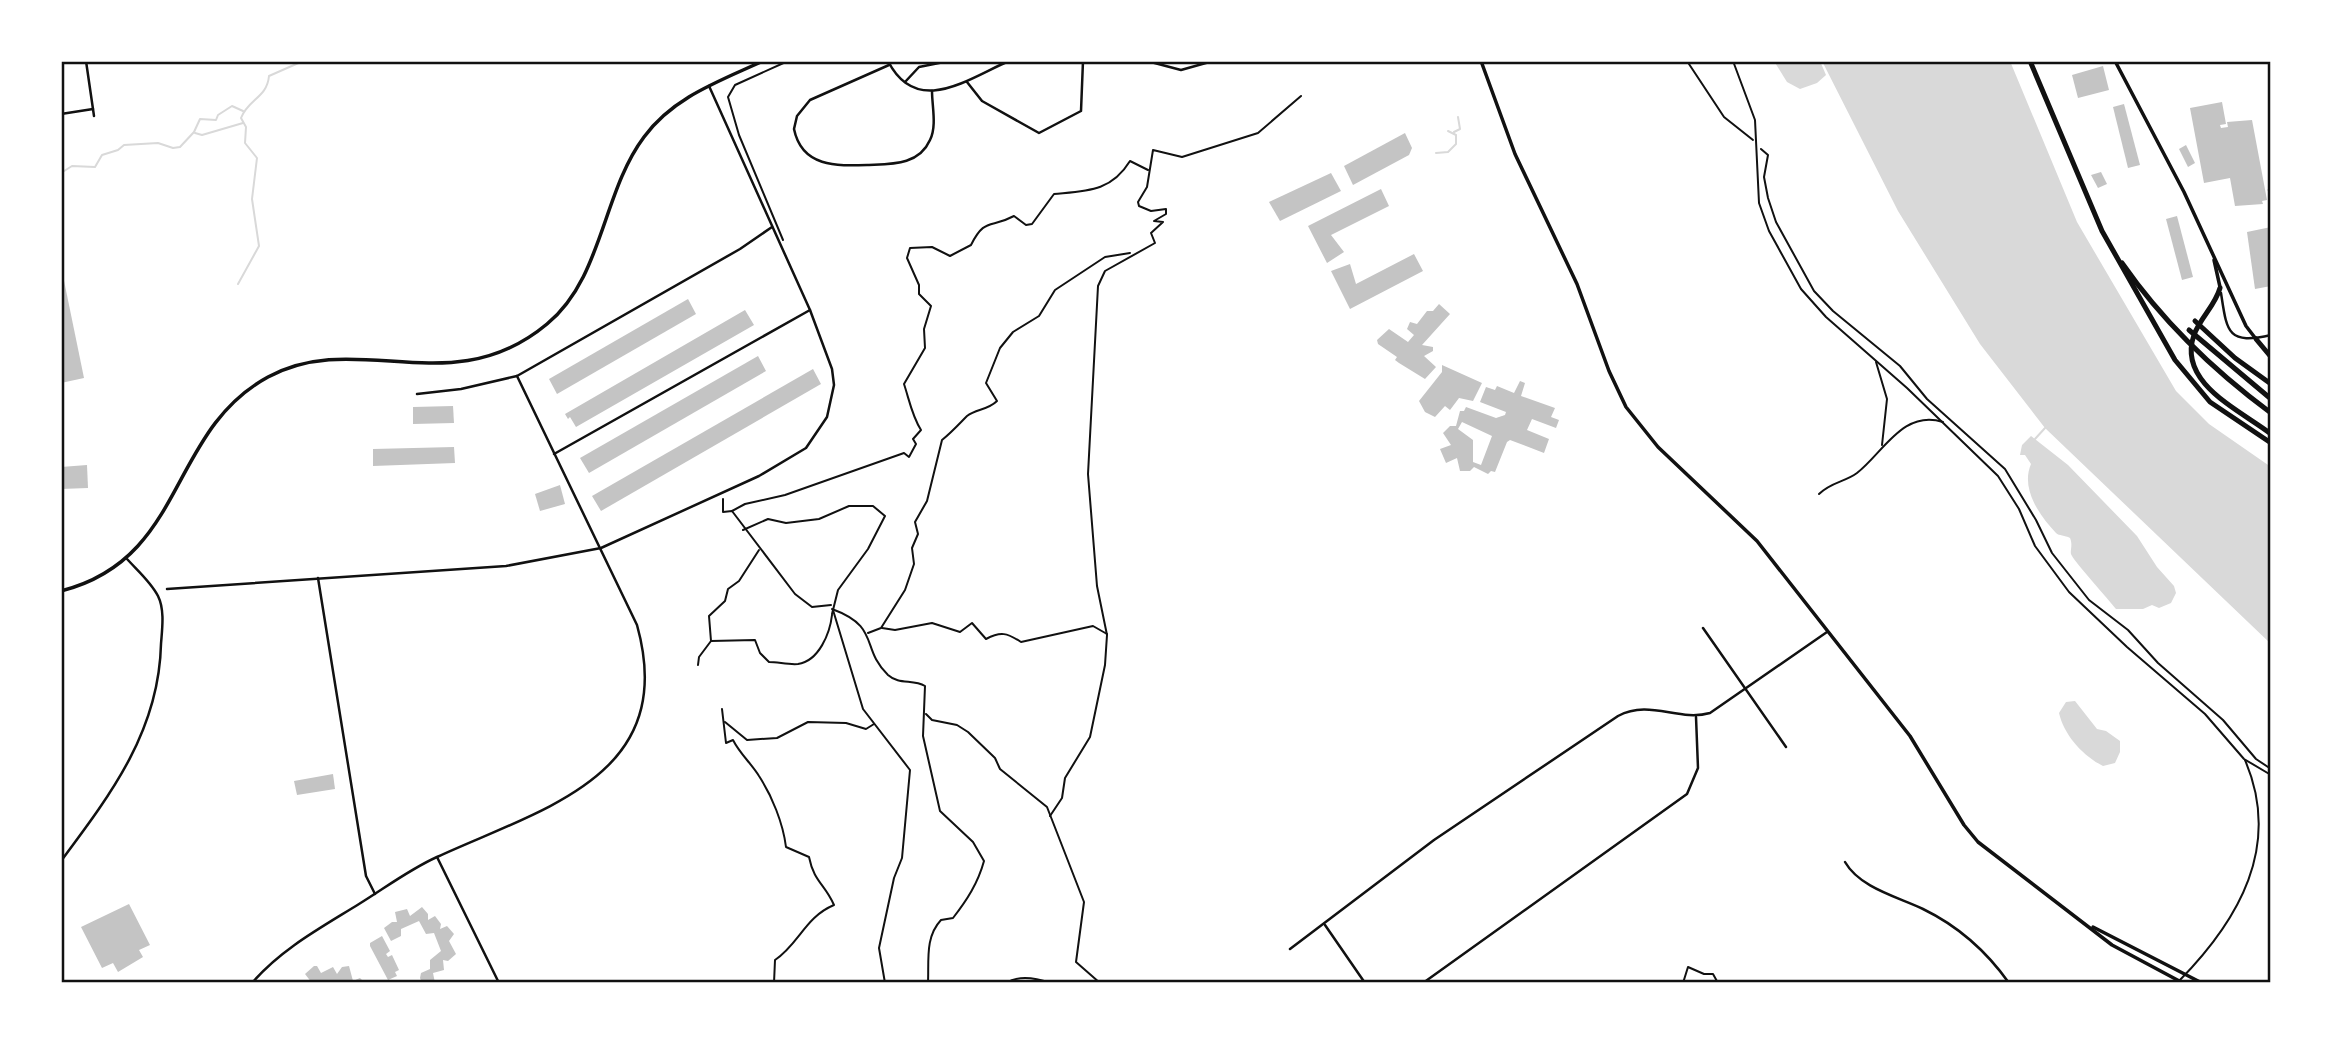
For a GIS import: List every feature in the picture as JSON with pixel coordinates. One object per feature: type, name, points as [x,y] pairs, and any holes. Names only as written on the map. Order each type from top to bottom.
[{"type":"highway","points":[[2030,61],[2102,231],[2139,299],[2187,377],[2210,402],[2271,443]]},
{"type":"highway","points":[[2102,231],[2124,265],[2182,337],[2234,385],[2271,412]]},
{"type":"highway","points":[[2220,288],[2215,302],[2197,328],[2191,346],[2192,364],[2201,381],[2271,432]]},
{"type":"highway","points":[[2195,321],[2271,384]]},
{"type":"highway","points":[[2189,330],[2271,399]]},
{"type":"highway","points":[[2256,339],[2271,357]]},
{"type":"street","points":[[86,61],[94,116]]},
{"type":"street","points":[[62,591],[93,581],[127,559],[156,527],[215,421],[232,402],[267,378],[285,369],[328,360],[432,365],[477,360],[517,345],[550,322],[571,298],[580,281],[620,178],[644,137],[682,100],[763,61]]},
{"type":"street","points":[[905,82],[919,67],[949,61]]},
{"type":"street","points":[[932,91],[933,127],[930,141],[907,162],[836,166],[819,162],[807,154],[794,130],[800,110],[810,100],[888,63],[905,82],[932,91],[967,82],[1009,61]]},
{"type":"street","points":[[967,82],[982,101],[1039,133],[1081,111],[1083,61]]},
{"type":"street","points":[[1147,61],[1188,70],[1213,61]]},
{"type":"street","points":[[1481,61],[1515,154],[1577,284],[1609,371],[1626,407],[1658,447],[1744,528],[1828,631],[1910,736],[1964,825],[1978,842],[2121,951],[2180,982]]},
{"type":"street","points":[[2115,61],[2184,192],[2246,326],[2256,339]]},
{"type":"street","points":[[167,589],[506,566],[601,548],[791,460],[819,433],[827,417],[834,385],[832,369],[810,310],[709,86]]},
{"type":"street","points":[[61,114],[93,109]]},
{"type":"street","points":[[417,394],[517,376],[729,256],[772,227]]},
{"type":"street","points":[[2211,251],[2230,331],[2241,339],[2271,335]]},
{"type":"street","points":[[554,454],[810,310]]},
{"type":"street","points":[[252,983],[290,948],[437,857],[535,815],[578,792],[607,770],[631,737],[644,694],[643,645],[637,625],[517,376]]},
{"type":"street","points":[[61,861],[125,772],[148,723],[158,686],[161,608],[153,589],[127,559]]},
{"type":"street","points":[[318,578],[366,876],[375,894]]},
{"type":"street","points":[[1703,628],[1786,747]]},
{"type":"street","points":[[1290,949],[1434,840],[1618,716],[1636,708],[1647,708],[1696,717],[1725,705],[1828,631]]},
{"type":"street","points":[[1423,983],[1688,794],[1698,768],[1696,717]]},
{"type":"street","points":[[437,857],[499,983]]},
{"type":"street","points":[[1845,862],[1873,886],[1924,910],[1972,941],[2009,983]]},
{"type":"street","points":[[2085,923],[2202,983]]},
{"type":"street","points":[[1325,924],[1365,983]]},
{"type":"lane","points":[[1733,61],[1755,120],[1759,203],[1776,245],[1801,289],[1816,307],[1944,422],[2009,489],[2035,546],[2069,592],[2127,647],[2205,713],[2244,760],[2252,778],[2259,820],[2253,867],[2234,915],[2219,937],[2180,982]]},
{"type":"lane","points":[[1876,361],[1887,399],[1882,446]]},
{"type":"lane","points":[[1819,494],[1831,483],[1854,475],[1906,426],[1932,419],[1944,422]]},
{"type":"lane","points":[[2244,760],[2271,775]]},
{"type":"path","points":[[779,242],[785,239],[739,135],[728,97],[735,85],[788,61]]},
{"type":"path","points":[[1687,61],[1724,117],[1756,144]]},
{"type":"path","points":[[1050,816],[1062,798],[1065,778],[1082,753],[1094,727],[1107,635],[1096,573],[1088,474],[1098,286],[1105,271],[1155,243],[1151,233],[1163,222],[1154,221],[1166,214],[1166,209],[1151,211],[1139,206],[1138,201],[1147,187],[1153,150],[1182,157],[1258,133],[1301,96]]},
{"type":"path","points":[[719,495],[724,500],[723,512],[732,511],[745,503],[767,500],[834,479],[877,460],[888,460],[904,453],[909,457],[914,454],[916,444],[913,439],[920,429],[904,384],[925,348],[924,329],[931,306],[919,294],[919,285],[906,258],[910,248],[932,247],[950,256],[971,245],[974,234],[984,226],[1003,223],[1014,216],[1026,225],[1032,223],[1054,194],[1065,195],[1115,182],[1130,161],[1150,171]]},
{"type":"path","points":[[881,628],[905,590],[914,564],[912,548],[918,534],[915,522],[927,501],[942,440],[960,427],[968,416],[990,408],[997,401],[986,383],[1000,348],[1013,332],[1039,316],[1055,290],[1105,257],[1134,253]]},
{"type":"path","points":[[711,641],[755,640],[760,653],[769,662],[800,664],[817,652],[830,631],[832,607],[885,516],[873,506],[849,506],[819,519],[786,523],[768,519],[743,530]]},
{"type":"path","points":[[732,511],[743,530],[795,594],[812,607],[832,607],[858,621],[868,633],[887,674],[897,681],[918,682],[925,686],[923,736],[940,811],[973,842],[984,861],[978,882],[971,887],[967,900],[953,918],[941,920],[933,928],[929,943],[928,983]]},
{"type":"path","points":[[698,665],[699,657],[711,641],[709,616],[725,601],[728,589],[739,582],[759,550]]},
{"type":"path","points":[[832,607],[863,709],[909,770],[902,858],[894,878],[879,948],[885,983]]},
{"type":"path","points":[[868,633],[881,628],[895,630],[932,623],[960,632],[972,623],[986,639],[997,633],[1006,633],[1021,642],[1093,626],[1107,635]]},
{"type":"path","points":[[722,709],[726,743],[733,740],[741,756],[758,775],[784,829],[786,847],[809,857],[814,878],[827,890],[834,905],[819,911],[800,932],[792,949],[775,960],[774,983]]},
{"type":"path","points":[[925,712],[932,720],[957,725],[968,732],[995,758],[1009,778],[1040,800],[1050,816],[1083,902],[1076,962],[1100,983]]},
{"type":"path","points":[[724,722],[747,740],[777,738],[808,722],[846,723],[866,729],[875,723]]},
{"type":"path","points":[[1683,983],[1688,967],[1704,974],[1713,974],[1718,983]]},
{"type":"path","points":[[1006,983],[1012,979],[1036,978],[1050,983]]},
{"type":"shaded area","points":[[1774,61],[1820,61],[1826,75],[1817,83],[1800,89],[1787,82]]},
{"type":"shaded area","points":[[1822,61],[2010,61],[2077,222],[2176,391],[2209,424],[2271,467],[2271,644],[2045,428],[1980,344],[1898,211]]},
{"type":"shaded area","points":[[2031,436],[2068,465],[2137,536],[2157,567],[2174,586],[2176,593],[2171,603],[2159,608],[2152,605],[2143,609],[2116,609],[2084,571],[2071,554],[2070,538],[2056,533],[2033,500],[2028,482],[2031,464],[2025,455],[2020,455],[2022,445]]},
{"type":"shaded area","points":[[2075,701],[2097,729],[2106,731],[2120,741],[2120,752],[2115,763],[2103,766],[2096,762],[2070,737],[2059,713],[2066,702]]},
{"type":"building","points":[[2103,66],[2109,90],[2078,98],[2072,75]]},
{"type":"building","points":[[2222,102],[2226,124],[2220,125],[2221,128],[2228,127],[2227,122],[2252,120],[2267,200],[2262,201],[2263,204],[2235,206],[2230,178],[2204,183],[2190,108]]},
{"type":"building","points":[[2124,104],[2140,165],[2128,168],[2113,107]]},
{"type":"building","points":[[1405,133],[1412,148],[1409,155],[1353,185],[1344,166]]},
{"type":"building","points":[[2186,145],[2195,163],[2188,167],[2179,149]]},
{"type":"building","points":[[2101,172],[2107,184],[2098,188],[2091,175]]},
{"type":"building","points":[[1331,173],[1341,191],[1280,221],[1269,202]]},
{"type":"building","points":[[1381,189],[1389,206],[1331,235],[1344,252],[1327,263],[1308,226]]},
{"type":"building","points":[[2177,216],[2193,277],[2182,280],[2166,219]]},
{"type":"building","points":[[2271,227],[2271,286],[2255,289],[2247,232]]},
{"type":"building","points":[[1414,254],[1423,271],[1350,309],[1331,271],[1350,264],[1356,284]]},
{"type":"building","points":[[61,266],[84,378],[61,383]]},
{"type":"building","points":[[688,299],[696,314],[557,394],[549,379]]},
{"type":"building","points":[[1439,304],[1450,314],[1422,345],[1433,347],[1433,351],[1424,356],[1436,367],[1425,379],[1395,360],[1397,357],[1378,344],[1377,340],[1389,329],[1408,342],[1414,335],[1407,329],[1410,322],[1417,324],[1427,311],[1433,311]]},
{"type":"building","points":[[745,310],[754,325],[576,427],[565,414]]},
{"type":"building","points":[[758,356],[766,371],[589,473],[580,458]]},
{"type":"building","points":[[1442,365],[1482,383],[1473,401],[1459,398],[1450,410],[1445,406],[1435,417],[1425,412],[1419,401],[1442,372]]},
{"type":"building","points":[[813,369],[821,384],[601,511],[592,496]]},
{"type":"building","points":[[1520,381],[1525,383],[1521,396],[1555,408],[1551,417],[1559,420],[1556,428],[1532,419],[1527,430],[1549,439],[1544,453],[1510,440],[1495,472],[1488,474],[1474,467],[1470,471],[1460,471],[1457,458],[1446,463],[1440,449],[1451,445],[1443,433],[1450,426],[1456,426],[1460,411],[1464,411],[1466,407],[1496,418],[1505,415],[1506,412],[1480,402],[1486,387],[1495,390],[1497,386],[1514,393]],"holes":[[[1462,422],[1492,436],[1481,465],[1473,462],[1473,440],[1458,429]]]},
{"type":"building","points":[[453,406],[454,423],[413,424],[413,407]]},
{"type":"building","points":[[454,447],[455,463],[373,466],[373,449]]},
{"type":"building","points":[[87,465],[88,488],[61,489],[61,467]]},
{"type":"building","points":[[560,485],[565,504],[540,511],[535,494]]},
{"type":"building","points":[[333,774],[335,789],[297,795],[294,781]]},
{"type":"building","points":[[129,904],[150,945],[139,950],[143,957],[118,972],[113,963],[102,968],[81,927]]},
{"type":"building","points":[[422,907],[428,914],[428,920],[435,916],[441,924],[440,929],[447,926],[454,934],[449,941],[456,954],[448,961],[443,960],[444,970],[433,973],[435,983],[422,983],[420,978],[421,973],[430,969],[430,960],[441,951],[434,933],[426,934],[419,921],[401,929],[401,936],[391,941],[384,928],[397,922],[395,912],[407,909],[410,916]]},
{"type":"building","points":[[382,936],[390,951],[386,954],[388,957],[392,955],[399,970],[395,972],[397,976],[388,980],[370,946],[370,943]]},
{"type":"building","points":[[317,966],[321,973],[333,967],[337,974],[342,967],[349,966],[353,981],[360,978],[365,983],[312,983],[305,974]]},
{"type":"waterway","points":[[238,284],[259,246],[252,199],[257,158],[245,143],[246,127],[241,118],[265,89],[269,76],[303,61]]},
{"type":"waterway","points":[[61,173],[72,166],[95,167],[102,155],[124,145],[158,143],[173,148],[180,147],[194,132],[200,119],[216,120],[218,115],[232,106],[243,111]]},
{"type":"waterway","points":[[1454,132],[1460,129],[1458,117]]},
{"type":"waterway","points":[[195,133],[202,135],[243,123]]},
{"type":"waterway","points":[[1436,153],[1448,152],[1456,144],[1456,135],[1448,131]]},
{"type":"waterway","points":[[2035,439],[2045,428]]}]
